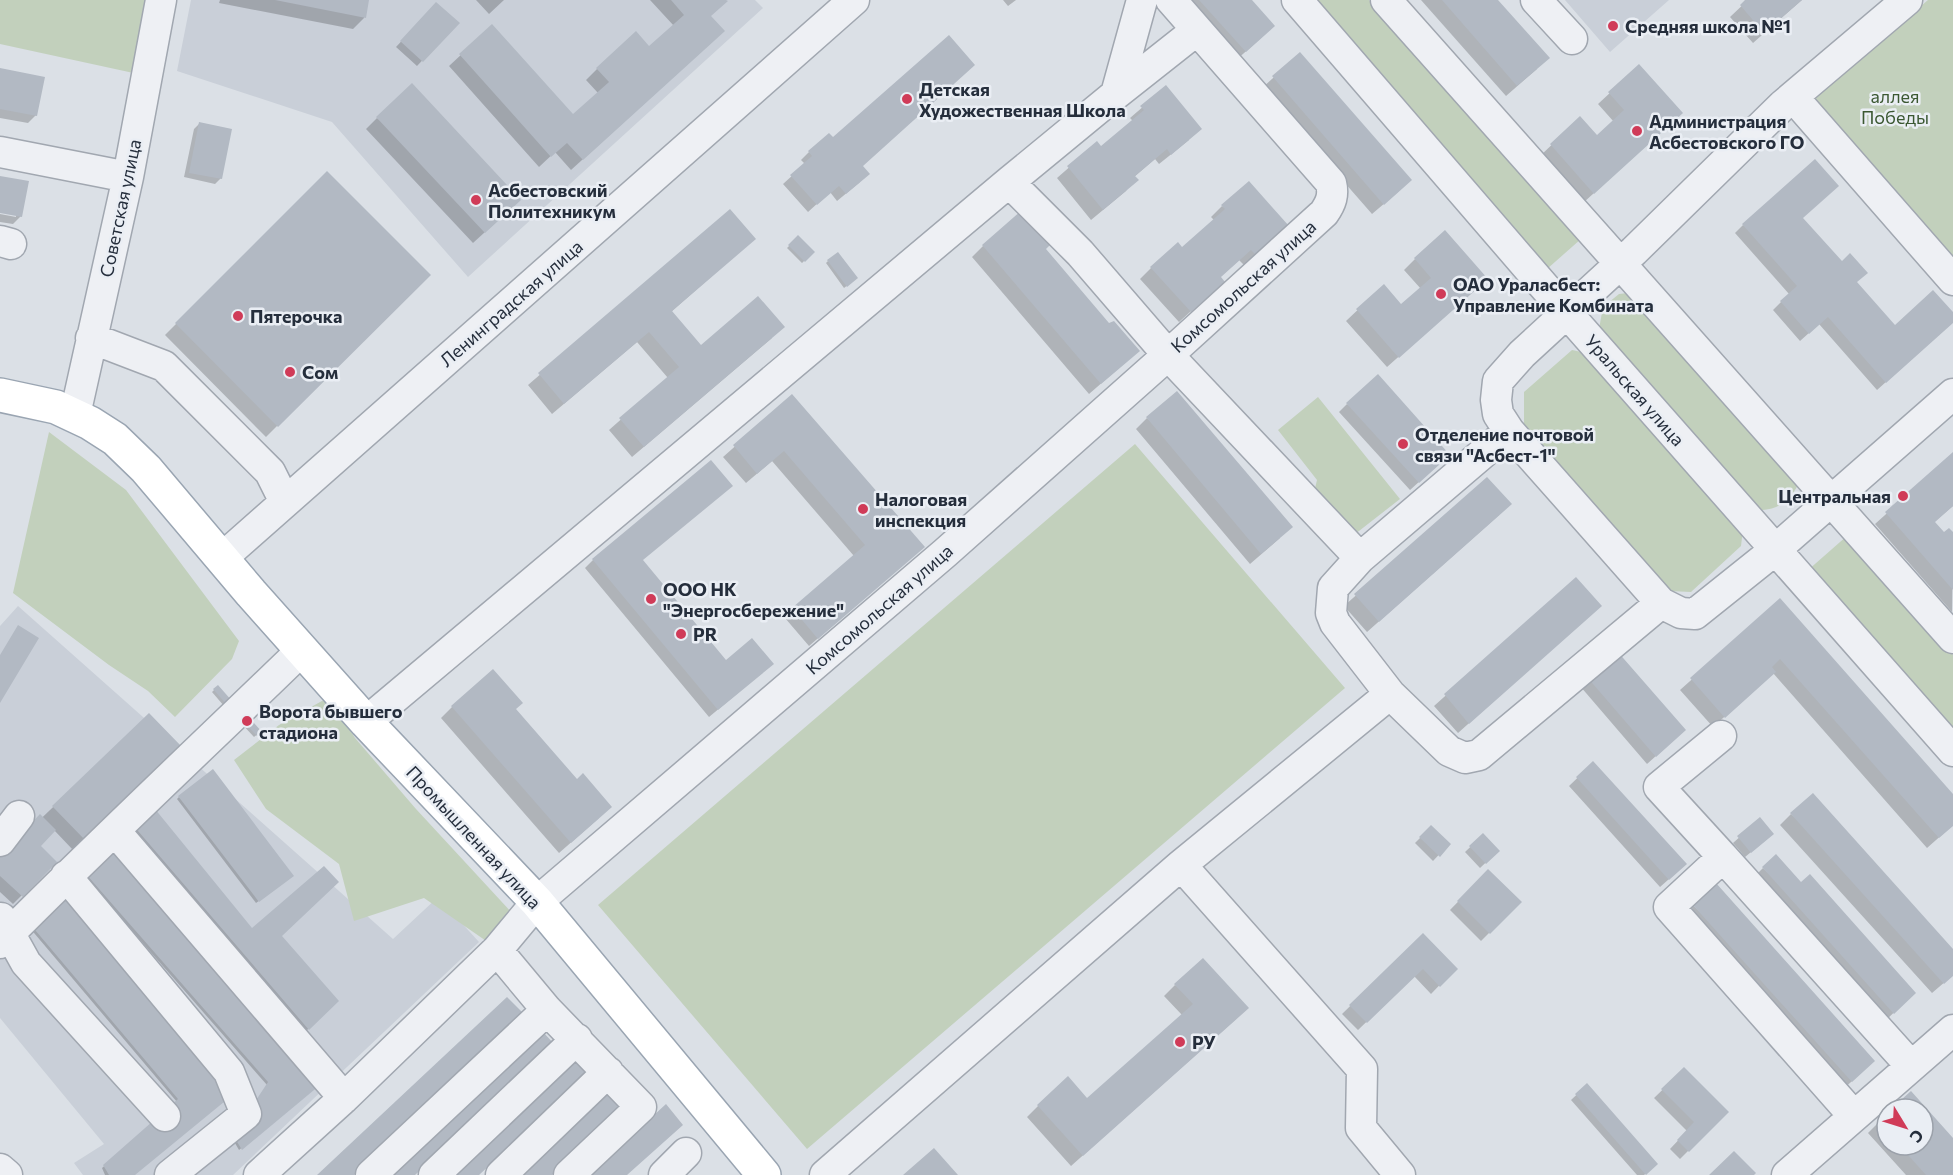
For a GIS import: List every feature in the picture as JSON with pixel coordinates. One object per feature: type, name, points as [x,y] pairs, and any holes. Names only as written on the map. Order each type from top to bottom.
[{"type":"main road","name":"Промышленная улица","points":[[0,395],[56,406],[75,415],[115,440],[146,469],[366,722],[537,902],[764,1175]]},
{"type":"street","name":"Советская улица","points":[[75,415],[128,177],[160,0]]},
{"type":"street","name":"Ленинградская улица","points":[[222,558],[854,0]]},
{"type":"street","points":[[1116,94],[1142,0]]},
{"type":"street","points":[[366,722],[1009,182],[1197,30],[1171,0]]},
{"type":"street","name":"Уральская улица","points":[[1297,0],[1567,313],[1953,751]]},
{"type":"street","points":[[1386,0],[1953,638]]},
{"type":"street","points":[[1536,0],[1572,39]]},
{"type":"street","points":[[1907,0],[1793,97],[1522,354],[1498,381],[1496,400],[1498,414],[1509,431],[1661,603],[1681,613],[1695,614],[1775,550],[1953,394]]},
{"type":"street","name":"Комсомольская улица","points":[[259,1175],[344,1098],[497,950],[537,902],[945,553],[1168,355],[1323,213],[1330,204],[1333,192],[1331,183],[1197,30]]},
{"type":"street","points":[[1793,97],[1953,280]]},
{"type":"street","points":[[0,152],[128,177]]},
{"type":"street","points":[[1009,182],[1080,253],[1168,355],[1360,558]]},
{"type":"street","points":[[92,338],[164,366],[270,472],[285,502]]},
{"type":"street","points":[[1509,431],[1360,558],[1333,588],[1332,613],[1335,623],[1390,694],[1449,751],[1465,758],[1479,755],[1661,603]]},
{"type":"street","points":[[165,1116],[26,963],[3,931],[115,831],[302,650]]},
{"type":"street","points":[[825,1175],[1181,865],[1390,694]]},
{"type":"street","points":[[1721,736],[1659,787],[1911,1066]]},
{"type":"street","points":[[0,841],[19,816]]},
{"type":"street","points":[[115,831],[344,1098]]},
{"type":"street","points":[[1722,857],[1669,907],[1853,1115]]},
{"type":"street","points":[[1181,865],[1362,1069],[1361,1128],[1400,1175]]},
{"type":"street","points":[[66,876],[229,1072],[246,1114],[170,1175]]},
{"type":"street","points":[[497,950],[547,1010],[641,1107],[569,1175]]},
{"type":"street","points":[[370,1175],[547,1010]]},
{"type":"street","points":[[1787,1175],[1953,1030]]},
{"type":"street","points":[[435,1175],[577,1039]]},
{"type":"street","points":[[501,1175],[608,1072]]},
{"type":"street","points":[[664,1175],[686,1153]]},
{"type":"street","points":[[0,1169],[7,1175]]},
{"type":"shaded area","name":"Асбестовский Политехникум","points":[[191,0],[755,0],[763,8],[468,277],[332,122],[177,71]]},
{"type":"shaded area","name":"Средняя школа №1","points":[[1565,0],[1669,0],[1610,52]]},
{"type":"shaded area","points":[[18,606],[393,939],[438,897],[479,942],[233,1175],[83,1175],[74,1163],[104,1144],[0,1018],[0,626]]},
{"type":"green space","points":[[0,0],[151,0],[138,74],[0,44]]},
{"type":"green space","points":[[1311,0],[1369,0],[1581,239],[1547,269]]},
{"type":"green space","name":"аллея Победы","points":[[1928,0],[1953,0],[1953,260],[1810,101]]},
{"type":"green space","points":[[1637,292],[1800,481],[1785,502],[1762,510],[1599,329],[1603,307],[1619,294]]},
{"type":"green space","points":[[1572,350],[1595,355],[1743,529],[1741,546],[1691,592],[1669,591],[1524,428],[1524,392]]},
{"type":"green space","points":[[1318,397],[1400,499],[1350,538],[1313,497],[1317,480],[1278,430]]},
{"type":"green space","points":[[49,432],[126,490],[239,641],[232,659],[175,717],[148,691],[109,665],[13,593]]},
{"type":"green space","points":[[1135,444],[1345,688],[807,1149],[598,905]]},
{"type":"green space","points":[[1848,535],[1953,655],[1953,732],[1807,571]]},
{"type":"green space","points":[[329,697],[355,738],[416,809],[513,914],[492,945],[424,898],[354,921],[339,864],[266,809],[234,760],[279,725]]},
{"type":"building","points":[[275,0],[369,0],[366,18]]},
{"type":"building","points":[[671,0],[728,1],[711,16],[725,31],[583,160],[567,143],[551,157],[459,54],[492,24],[573,114],[609,82],[596,68],[636,31],[649,46],[684,15]]},
{"type":"building","points":[[1199,0],[1252,0],[1275,26],[1246,52]]},
{"type":"building","points":[[1442,0],[1498,0],[1550,58],[1517,86]]},
{"type":"building","points":[[1745,0],[1802,0],[1764,33],[1740,5]]},
{"type":"building","points":[[436,2],[460,23],[423,62],[400,41]]},
{"type":"building","name":"Детская Художественная Школа","points":[[949,35],[975,65],[863,166],[870,174],[846,194],[839,186],[817,205],[790,175],[812,156],[808,151],[829,133],[833,137]]},
{"type":"building","points":[[1300,52],[1412,180],[1384,205],[1272,76]]},
{"type":"building","points":[[1639,64],[1683,113],[1594,194],[1550,144],[1580,116],[1597,135],[1624,110],[1608,92]]},
{"type":"building","points":[[0,68],[45,77],[37,116],[0,109]]},
{"type":"building","points":[[412,83],[521,200],[485,233],[376,117]]},
{"type":"building","points":[[1166,85],[1202,129],[1171,155],[1167,149],[1135,176],[1139,180],[1103,210],[1067,166],[1097,141],[1101,146],[1144,110],[1140,106]]},
{"type":"building","points":[[199,122],[232,129],[222,179],[189,173]]},
{"type":"building","points":[[1815,159],[1839,186],[1803,218],[1842,261],[1850,253],[1868,273],[1857,282],[1895,325],[1933,290],[1953,312],[1953,323],[1886,383],[1828,317],[1809,334],[1780,301],[1797,286],[1742,224]]},
{"type":"building","points":[[327,171],[431,275],[278,427],[175,323]]},
{"type":"building","points":[[0,176],[29,181],[22,217],[0,213]]},
{"type":"building","points":[[1249,181],[1289,226],[1256,255],[1251,250],[1221,277],[1225,282],[1191,312],[1150,267],[1178,242],[1182,247],[1225,209],[1221,205]]},
{"type":"building","points":[[730,209],[756,239],[672,311],[701,345],[758,296],[785,327],[644,447],[619,418],[679,367],[649,332],[564,404],[538,373]]},
{"type":"building","points":[[1021,211],[1050,245],[1046,249],[1109,323],[1114,321],[1140,351],[1101,384],[982,245]]},
{"type":"building","name":"ОАО Ураласбест: Управление Комбината","points":[[1445,230],[1488,279],[1399,358],[1356,309],[1384,284],[1401,304],[1431,278],[1414,258]]},
{"type":"building","points":[[798,235],[815,252],[805,262],[788,245]]},
{"type":"building","points":[[838,252],[858,278],[847,287],[827,260]]},
{"type":"building","points":[[1378,374],[1450,455],[1419,483],[1346,403]]},
{"type":"building","points":[[1177,391],[1293,527],[1261,554],[1146,417]]},
{"type":"building","name":"Налоговая инспекция","points":[[792,394],[925,547],[818,639],[792,608],[865,545],[784,451],[757,474],[733,445]]},
{"type":"building","points":[[1953,452],[1953,506],[1935,522],[1944,532],[1949,528],[1953,532],[1953,590],[1885,512]]},
{"type":"building","name":"ООО НК \"Энергосбережение\"","points":[[711,460],[733,486],[643,560],[726,660],[752,638],[774,664],[718,710],[592,559]]},
{"type":"building","points":[[1487,477],[1512,504],[1379,622],[1354,594]]},
{"type":"building","points":[[1576,577],[1602,606],[1469,724],[1444,694]]},
{"type":"building","points":[[1780,598],[1953,794],[1953,826],[1939,838],[1780,659],[1772,667],[1776,672],[1725,718],[1690,678]]},
{"type":"building","points":[[18,625],[39,638],[0,703],[0,655]]},
{"type":"building","points":[[1617,651],[1686,730],[1656,757],[1587,677]]},
{"type":"building","points":[[493,669],[523,703],[516,709],[577,779],[583,773],[612,807],[571,843],[451,706]]},
{"type":"building","points":[[218,685],[232,701],[227,705],[213,689]]},
{"type":"building","points":[[149,713],[182,747],[85,840],[52,806]]},
{"type":"building","points":[[246,714],[262,732],[257,736],[241,719]]},
{"type":"building","points":[[1593,761],[1687,864],[1669,880],[1576,777]]},
{"type":"building","points":[[213,769],[294,876],[259,902],[178,796]]},
{"type":"building","points":[[1813,793],[1953,949],[1953,976],[1944,984],[1790,813]]},
{"type":"building","points":[[155,809],[252,928],[324,866],[339,882],[282,936],[339,1001],[309,1030],[132,824]]},
{"type":"building","points":[[40,814],[56,830],[41,846],[57,862],[23,897],[0,876],[0,856]]},
{"type":"building","points":[[1760,817],[1774,834],[1751,853],[1737,836]]},
{"type":"building","points":[[1431,825],[1451,844],[1440,857],[1419,837]]},
{"type":"building","points":[[1483,833],[1500,851],[1486,864],[1469,846]]},
{"type":"building","points":[[120,847],[320,1085],[242,1150],[233,1135],[268,1082],[85,873]]},
{"type":"building","points":[[1776,854],[1801,882],[1810,874],[1916,993],[1894,1014],[1762,867]]},
{"type":"building","points":[[1488,869],[1522,902],[1490,934],[1457,901]]},
{"type":"building","points":[[1716,883],[1875,1061],[1852,1082],[1692,904]]},
{"type":"building","points":[[66,893],[230,1097],[135,1175],[109,1175],[103,1165],[178,1099],[30,924]]},
{"type":"building","points":[[1423,933],[1458,969],[1440,987],[1423,969],[1367,1023],[1349,1005]]},
{"type":"building","name":"РУ","points":[[1203,958],[1249,1008],[1083,1156],[1037,1105],[1068,1076],[1087,1098],[1193,1004],[1174,984]]},
{"type":"building","points":[[507,997],[525,1015],[354,1175],[317,1175]]},
{"type":"building","points":[[543,1032],[556,1046],[415,1175],[388,1175]]},
{"type":"building","points":[[574,1058],[589,1073],[479,1175],[447,1175]]},
{"type":"building","points":[[1684,1067],[1729,1112],[1689,1152],[1677,1140],[1694,1122],[1661,1089]]},
{"type":"building","points":[[1587,1083],[1658,1164],[1646,1175],[1575,1094]]},
{"type":"building","points":[[1911,1091],[1916,1097],[1904,1097]]},
{"type":"building","points":[[607,1094],[621,1109],[552,1175],[521,1175]]},
{"type":"building","points":[[666,1104],[683,1125],[627,1175],[589,1175]]},
{"type":"building","points":[[1935,1118],[1953,1138],[1953,1175],[1926,1175],[1910,1157],[1935,1157]]},
{"type":"building","points":[[934,1148],[958,1175],[903,1175]]},
{"type":"building","points":[[1734,1151],[1756,1173],[1754,1175],[1709,1175]]},
{"type":"place","name":"Средняя школа №1","points":[[1613,26]]},
{"type":"place","name":"Детская Художественная Школа","points":[[907,99]]},
{"type":"place","name":"Администрация Асбестовского ГО","points":[[1637,131]]},
{"type":"place","name":"Асбестовский Политехникум","points":[[476,200]]},
{"type":"place","name":"ОАО Ураласбест: Управление Комбината","points":[[1441,294]]},
{"type":"place","name":"Пятерочка","points":[[238,316]]},
{"type":"place","name":"Сом","points":[[290,372]]},
{"type":"place","name":"Отделение почтовой связи \"Асбест-1\"","points":[[1403,444]]},
{"type":"place","name":"Центральная","points":[[1903,496]]},
{"type":"place","name":"Налоговая инспекция","points":[[863,509]]},
{"type":"place","name":"ООО НК \"Энергосбережение\"","points":[[651,599]]},
{"type":"place","name":"PR","points":[[681,634]]},
{"type":"place","name":"Ворота бывшего стадиона","points":[[247,721]]},
{"type":"place","name":"РУ","points":[[1180,1042]]}]
